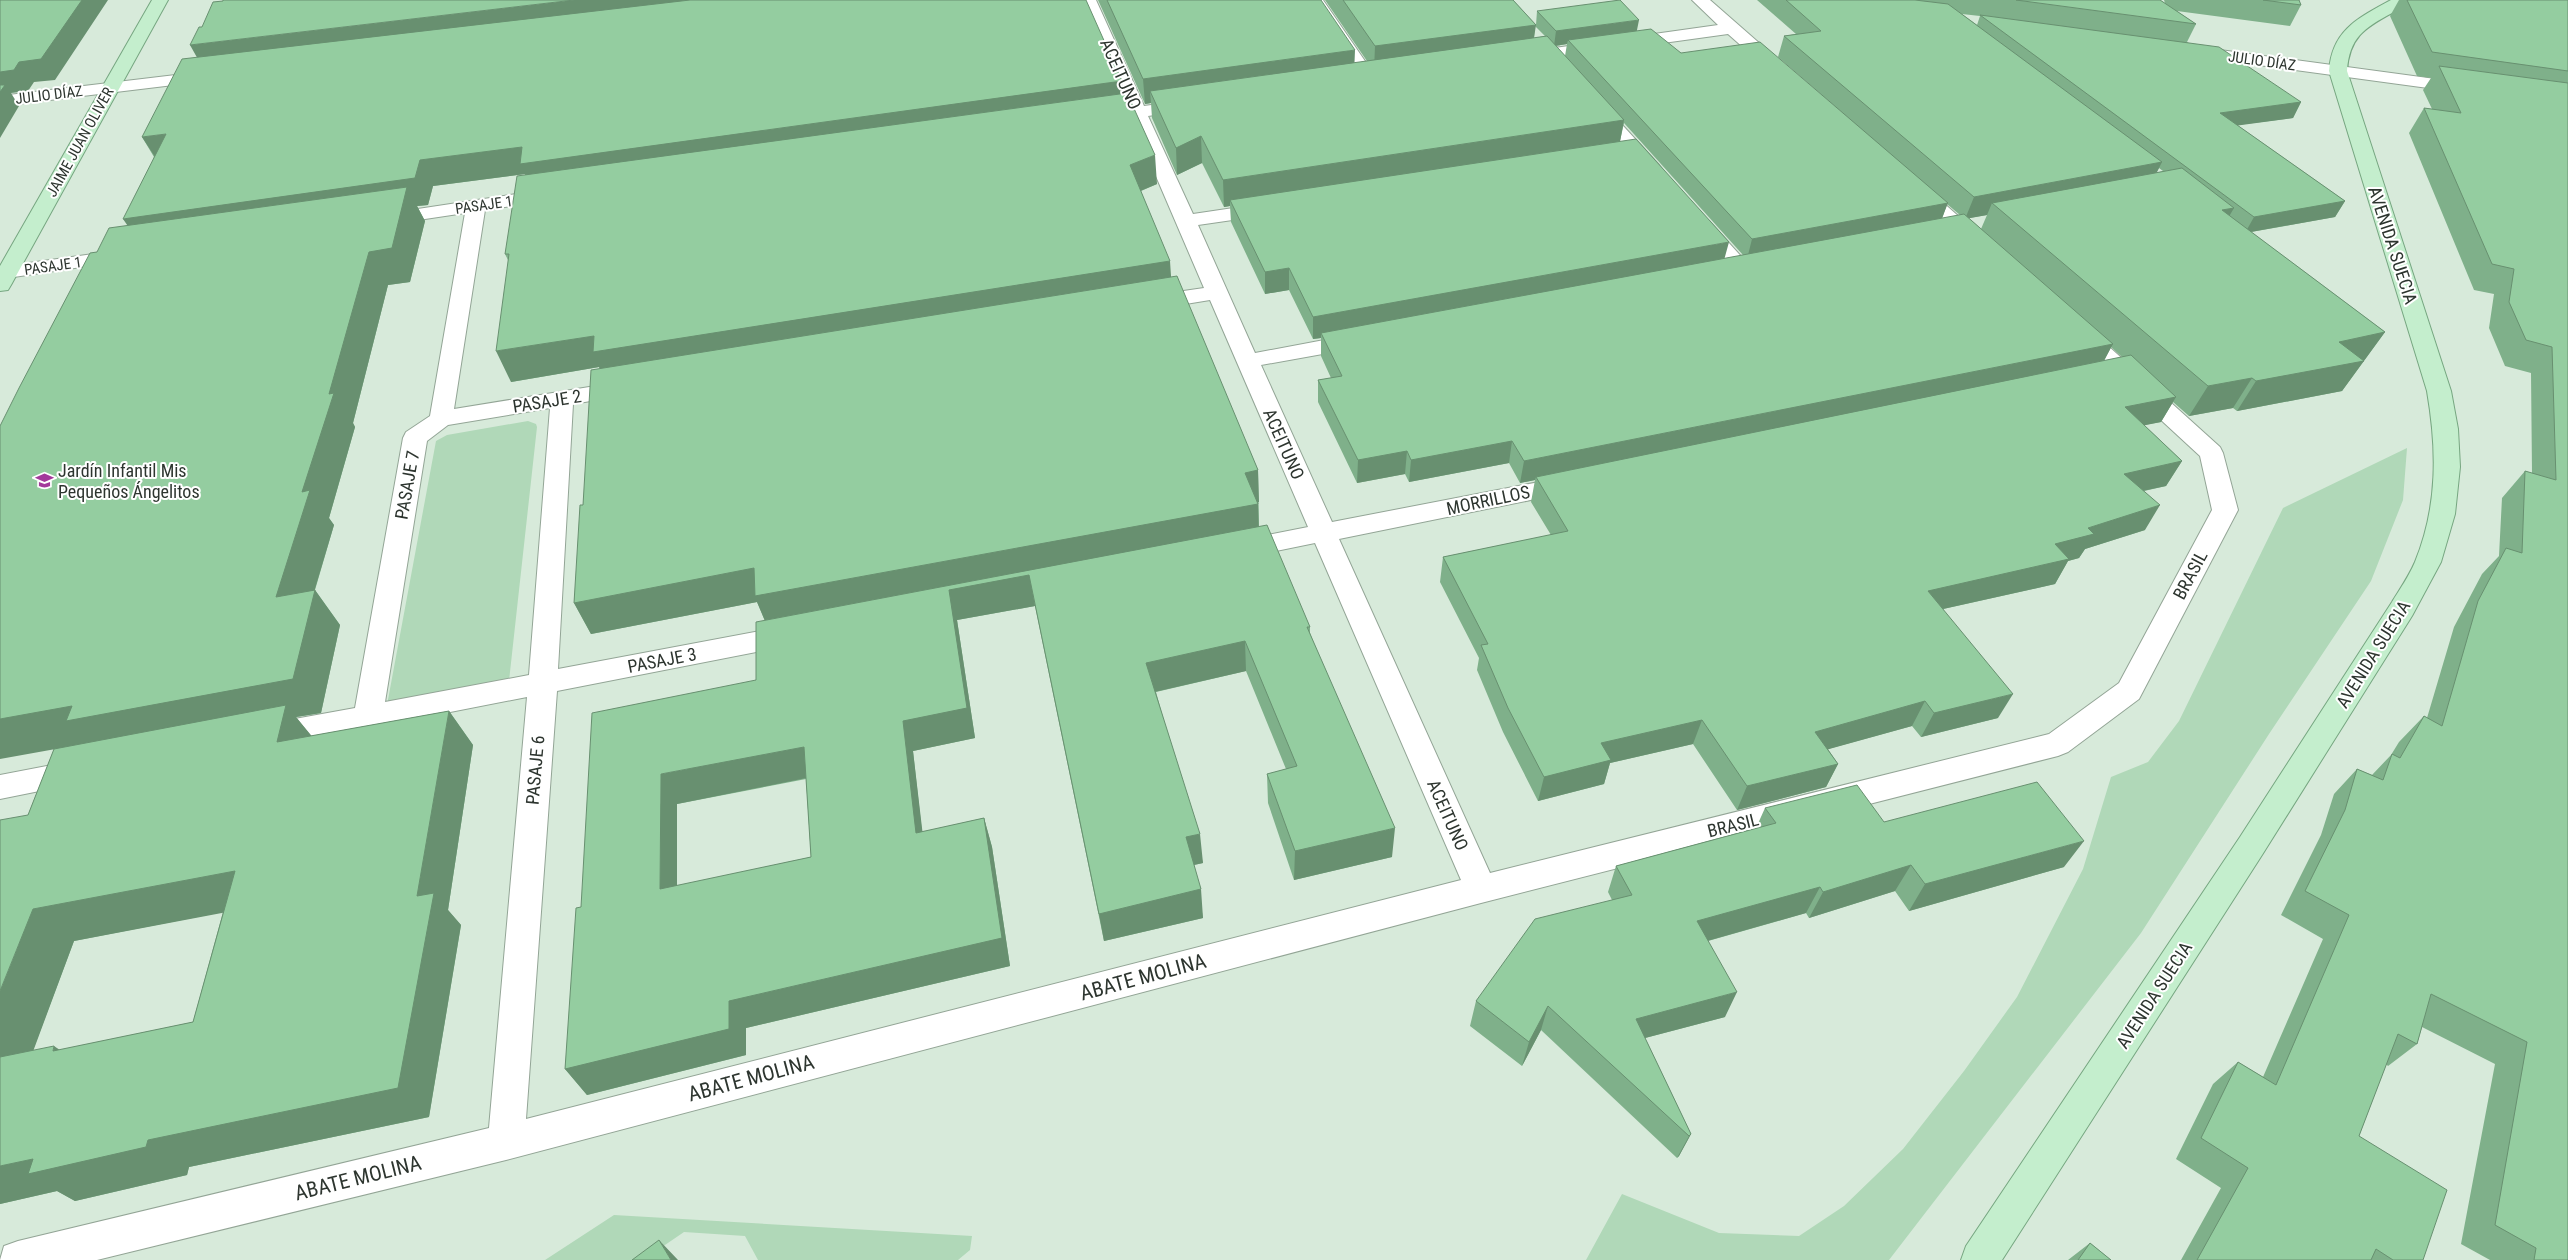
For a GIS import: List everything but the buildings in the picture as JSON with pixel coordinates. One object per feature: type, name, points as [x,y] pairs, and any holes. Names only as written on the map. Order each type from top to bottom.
[{"type":"main road","name":"JAIME JUAN OLIVER","points":[[4,279],[160,0]]},
{"type":"main road","name":"AVENIDA SUECIA","points":[[1980,1260],[2246,855],[2402,609],[2428,562],[2442,514],[2448,467],[2446,429],[2439,391],[2338,71],[2337,55],[2342,41],[2351,32],[2403,0]]},
{"type":"street","name":"ACEITUNO","points":[[1088,0],[1481,889]]},
{"type":"street","points":[[1315,0],[1369,80]]},
{"type":"street","points":[[1700,0],[1791,80]]},
{"type":"street","points":[[1511,59],[1732,28]]},
{"type":"street","name":"JULIO DÍAZ","points":[[2184,50],[2484,91]]},
{"type":"street","name":"JULIO DÍAZ","points":[[0,102],[222,75]]},
{"type":"street","points":[[1350,82],[1388,77]]},
{"type":"street","points":[[1586,96],[1663,181]]},
{"type":"street","points":[[1078,120],[1205,103]]},
{"type":"street","points":[[1617,155],[1636,152]]},
{"type":"street","points":[[1901,176],[1989,253]]},
{"type":"street","name":"PASAJE 1","points":[[369,221],[565,193]]},
{"type":"street","points":[[440,419],[476,206]]},
{"type":"street","points":[[1185,221],[1283,206]]},
{"type":"street","points":[[1689,210],[1741,268]]},
{"type":"street","points":[[1931,233],[1988,222]]},
{"type":"street","name":"PASAJE 1","points":[[4,279],[145,253]]},
{"type":"street","points":[[1129,306],[1217,292]]},
{"type":"street","name":"BRASIL","points":[[1481,889],[2058,744],[2129,691],[2225,510],[2211,453],[2123,370],[2064,318]]},
{"type":"street","points":[[1247,361],[1373,337]]},
{"type":"street","points":[[2094,376],[2123,370]]},
{"type":"street","name":"PASAJE 2","points":[[440,419],[650,384]]},
{"type":"street","name":"PASAJE 6","points":[[506,1142],[562,399]]},
{"type":"street","name":"PASAJE 7","points":[[368,716],[415,438],[440,419]]},
{"type":"street","name":"MORRILLOS","points":[[1324,534],[1597,478]]},
{"type":"street","points":[[1216,554],[1324,534]]},
{"type":"street","name":"PASAJE 3","points":[[242,740],[816,631]]},
{"type":"street","points":[[0,786],[106,766]]},
{"type":"street","name":"ABATE MOLINA","points":[[18,1260],[506,1142],[1481,889]]},
{"type":"green space","points":[[528,421],[536,424],[537,427],[509,681],[387,705],[436,441],[447,435]]},
{"type":"green space","points":[[2407,448],[2403,500],[2371,581],[2269,734],[2141,933],[1889,1260],[1586,1260],[1622,1194],[1719,1233],[1799,1236],[1844,1206],[1903,1149],[1964,1071],[2017,997],[2083,869],[2111,777],[2148,762],[2179,721],[2283,508]]},
{"type":"green space","points":[[614,1215],[972,1236],[970,1250],[958,1260],[758,1260],[745,1236],[684,1232],[643,1260],[545,1260]]},
{"type":"place","name":"Jardín Infantil Mis Pequeños Ángelitos","points":[[44,480]]}]
